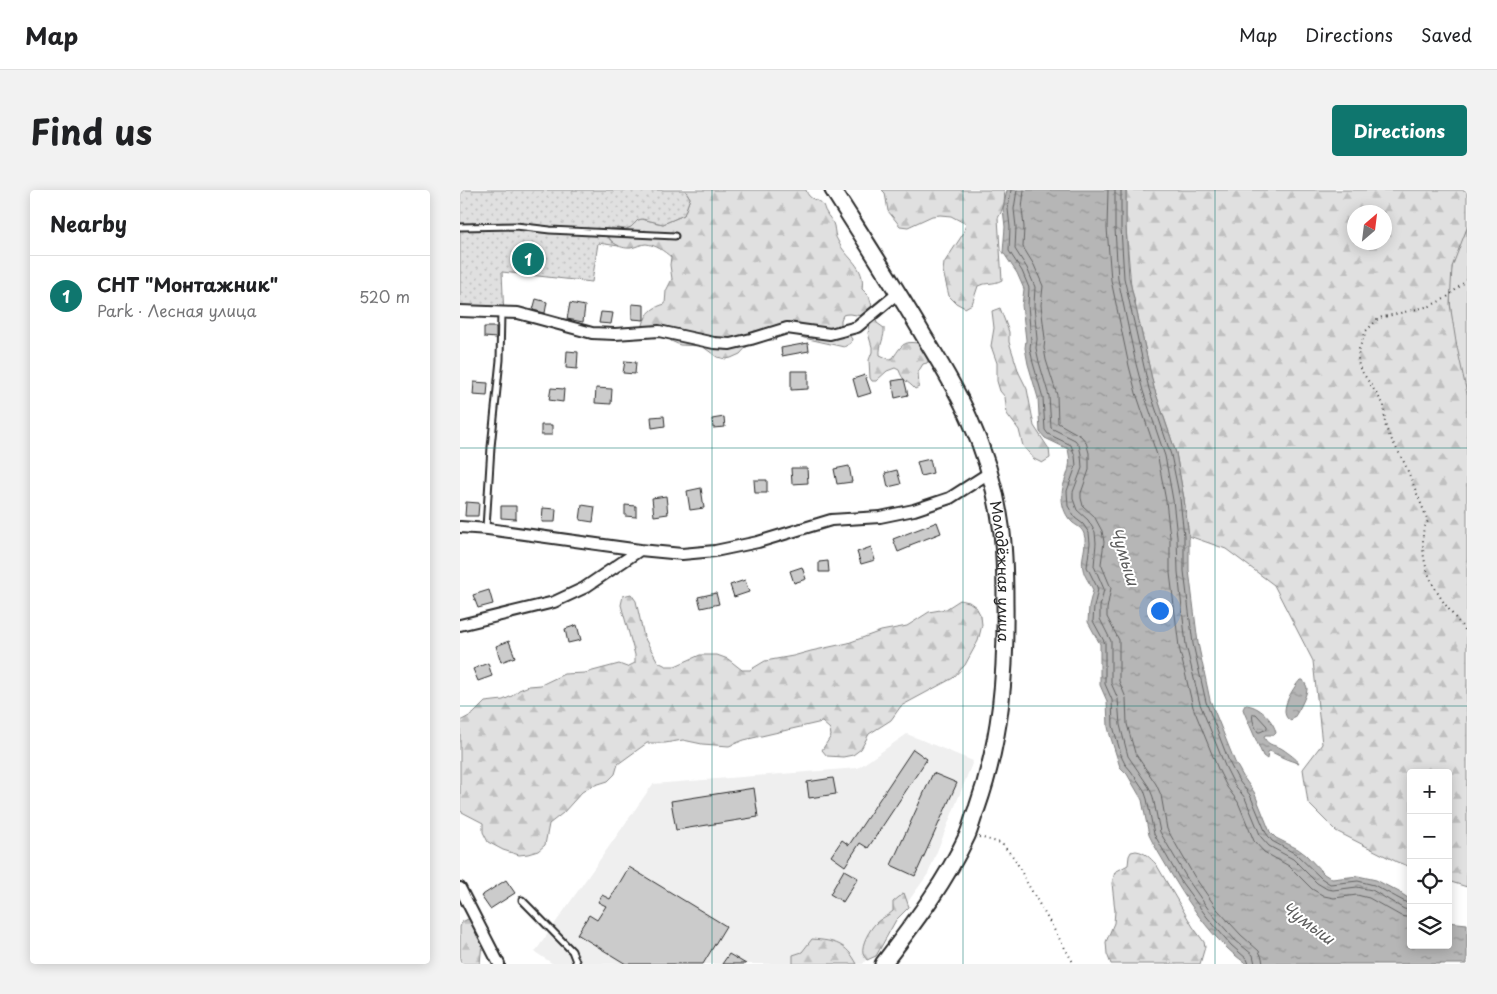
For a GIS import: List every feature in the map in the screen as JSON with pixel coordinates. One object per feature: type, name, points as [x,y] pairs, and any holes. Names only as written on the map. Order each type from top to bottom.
[{"type":"street","name":"Молодёжная улица","points":[[832,190],[941,364],[970,420],[985,459],[1001,526],[1004,554],[1006,628],[1004,676],[998,728],[986,783],[967,834],[952,866],[932,898],[883,964]]},
{"type":"street","points":[[460,311],[518,314],[592,332],[615,334],[659,331],[714,343],[730,344],[787,328],[830,334],[857,327],[898,293]]},
{"type":"street","points":[[460,527],[640,550],[682,554],[715,552],[758,542],[831,520],[880,517],[914,510],[950,498],[988,474]]},
{"type":"street","points":[[460,625],[554,602],[584,588],[640,550]]},
{"type":"street","points":[[460,888],[499,964]]},
{"type":"lane","points":[[460,227],[516,226],[550,230],[676,236]]},
{"type":"lane","points":[[486,529],[491,447],[500,360],[501,313]]},
{"type":"lane","points":[[522,900],[572,951],[577,964]]},
{"type":"path","points":[[1467,280],[1446,298],[1430,306],[1379,318],[1366,331],[1359,349],[1358,358],[1360,367],[1384,405],[1384,424],[1405,464],[1428,521],[1423,528],[1423,556],[1427,573],[1435,589],[1456,620],[1467,632]]},
{"type":"path","points":[[967,834],[1001,843],[1015,859],[1074,964]]},
{"type":"shaded area","points":[[907,734],[973,761],[928,874],[863,964],[553,964],[535,952],[653,784],[858,768]]},
{"type":"green space","points":[[460,190],[685,190],[690,198],[684,215],[663,224],[642,219],[626,229],[611,228],[608,231],[609,239],[619,246],[598,243],[592,282],[502,272],[504,317],[460,315]]},
{"type":"green space","points":[[685,190],[806,190],[811,198],[823,205],[832,220],[841,247],[861,274],[862,289],[869,296],[877,323],[884,328],[880,355],[889,359],[893,358],[903,345],[909,343],[925,344],[929,358],[927,363],[923,364],[918,372],[919,387],[915,389],[904,379],[899,370],[895,368],[887,371],[876,381],[872,381],[870,378],[869,360],[872,347],[868,333],[870,325],[867,316],[843,315],[841,324],[852,339],[851,343],[844,347],[804,338],[784,330],[775,340],[759,340],[750,343],[740,354],[726,359],[717,357],[702,346],[680,345],[671,341],[664,333],[643,325],[651,311],[665,304],[666,291],[672,279],[671,257],[650,245],[644,244],[631,248],[619,246],[612,241],[608,231],[611,228],[626,229],[642,219],[663,224],[684,215],[690,198]]},
{"type":"green space","points":[[882,190],[1004,190],[1004,204],[998,218],[1002,280],[978,286],[972,304],[965,308],[956,303],[949,296],[943,271],[944,263],[963,234],[966,224],[951,216],[940,215],[932,216],[908,227],[900,226],[888,211],[885,193]]},
{"type":"green space","points":[[1126,190],[1467,190],[1467,228],[1452,267],[1450,304],[1467,394],[1467,887],[1452,882],[1452,769],[1407,769],[1407,866],[1336,831],[1308,803],[1303,769],[1322,744],[1313,661],[1274,585],[1226,549],[1189,536],[1176,453],[1154,388],[1131,286],[1126,228]]},
{"type":"green space","points":[[1467,228],[1467,394],[1456,348],[1451,314],[1450,282],[1456,253]]},
{"type":"green space","points":[[1000,308],[1009,332],[1009,342],[1019,373],[1027,389],[1034,426],[1049,449],[1050,458],[1042,463],[1034,459],[1023,446],[1019,430],[1007,414],[1005,397],[1000,391],[997,381],[997,363],[991,346],[994,328],[992,311]]},
{"type":"green space","points":[[631,594],[636,601],[644,637],[658,662],[666,666],[675,666],[700,655],[717,655],[728,659],[742,670],[750,670],[765,661],[848,643],[881,631],[907,626],[929,612],[946,609],[960,600],[969,602],[976,607],[981,616],[982,625],[978,641],[965,665],[953,678],[901,706],[891,720],[869,734],[861,749],[853,755],[843,757],[827,756],[822,750],[831,736],[830,729],[822,722],[744,740],[729,746],[702,744],[683,740],[647,743],[618,764],[615,774],[608,781],[592,786],[582,792],[563,813],[549,824],[545,845],[538,851],[519,855],[503,850],[488,842],[483,832],[483,823],[460,811],[460,721],[473,714],[485,702],[503,700],[519,690],[529,686],[541,685],[564,674],[585,673],[619,664],[627,667],[635,663],[635,655],[621,605],[623,596]]},
{"type":"green space","points":[[1136,851],[1145,854],[1156,864],[1193,927],[1204,942],[1205,947],[1200,964],[1111,964],[1107,954],[1106,942],[1114,923],[1115,911],[1112,883],[1115,872],[1128,865],[1131,852]]},
{"type":"green space","points":[[904,893],[909,907],[896,920],[876,956],[867,960],[863,955],[863,949],[869,933],[876,923],[893,911],[893,902]]},
{"type":"green space","points":[[470,918],[481,932],[480,964],[460,964],[460,927],[462,922]]},
{"type":"green space","points":[[812,939],[839,944],[849,952],[857,964],[793,964],[793,955],[802,952]]},
{"type":"water","name":"Чумыш","points":[[1007,190],[1126,190],[1129,277],[1154,388],[1176,453],[1189,536],[1189,570],[1198,643],[1210,700],[1235,762],[1254,792],[1270,832],[1276,838],[1298,849],[1324,874],[1332,879],[1358,876],[1376,880],[1407,897],[1407,949],[1452,949],[1452,922],[1467,924],[1467,964],[1247,964],[1232,953],[1206,925],[1172,875],[1149,835],[1142,800],[1127,774],[1120,767],[1110,735],[1107,701],[1100,685],[1100,644],[1088,622],[1093,590],[1082,565],[1085,538],[1082,530],[1066,515],[1062,501],[1062,491],[1069,464],[1068,449],[1045,438],[1040,432],[1038,398],[1025,348],[1026,340],[1022,305],[1024,289],[1017,273],[1003,252],[1005,227],[1003,209]]},
{"type":"water","points":[[1300,680],[1303,680],[1307,691],[1296,715],[1291,721],[1287,718],[1285,707]]},
{"type":"water","points":[[1245,705],[1265,714],[1275,728],[1276,733],[1274,735],[1265,735],[1266,740],[1270,744],[1284,750],[1299,763],[1270,751],[1268,752],[1267,759],[1263,756],[1244,712]]},
{"type":"building","points":[[536,299],[547,302],[545,313],[533,310]]},
{"type":"building","points":[[570,303],[585,306],[583,322],[567,319]]},
{"type":"building","points":[[632,304],[644,305],[644,320],[632,319]]},
{"type":"building","points":[[601,312],[613,313],[611,324],[599,323]]},
{"type":"building","points":[[484,327],[496,327],[496,338],[484,337]]},
{"type":"building","points":[[808,343],[809,351],[782,356],[781,348]]},
{"type":"building","points":[[567,351],[578,352],[577,369],[566,368]]},
{"type":"building","points":[[625,361],[636,362],[635,374],[623,373]]},
{"type":"building","points":[[791,371],[808,371],[808,389],[791,390]]},
{"type":"building","points":[[865,375],[871,393],[858,397],[853,379]]},
{"type":"building","points":[[904,379],[908,395],[895,398],[892,381]]},
{"type":"building","points":[[474,382],[488,383],[487,396],[473,395]]},
{"type":"building","points":[[551,388],[564,389],[563,402],[549,400]]},
{"type":"building","points":[[596,388],[612,389],[611,404],[595,403]]},
{"type":"building","points":[[664,416],[665,426],[652,428],[651,417]]},
{"type":"building","points":[[724,417],[725,427],[713,428],[712,419]]},
{"type":"building","points":[[541,425],[552,425],[552,435],[541,435]]},
{"type":"building","points":[[930,459],[933,473],[921,476],[917,462]]},
{"type":"building","points":[[849,466],[852,482],[837,484],[834,469]]},
{"type":"building","points":[[791,468],[807,468],[808,483],[792,484]]},
{"type":"building","points":[[897,470],[901,484],[888,487],[885,473]]},
{"type":"building","points":[[754,480],[767,480],[767,493],[755,493]]},
{"type":"building","points":[[701,488],[704,508],[690,510],[687,491]]},
{"type":"building","points":[[666,496],[668,514],[654,516],[652,498]]},
{"type":"building","points":[[466,502],[479,503],[478,516],[465,516]]},
{"type":"building","points":[[582,505],[595,507],[593,522],[580,520]]},
{"type":"building","points":[[625,505],[636,506],[636,517],[625,516]]},
{"type":"building","points":[[501,506],[516,506],[516,519],[501,518]]},
{"type":"building","points":[[543,508],[556,509],[555,522],[542,522]]},
{"type":"building","points":[[937,522],[941,533],[910,545],[910,547],[898,552],[893,539]]},
{"type":"building","points":[[871,547],[875,560],[861,564],[857,552]]},
{"type":"building","points":[[828,561],[829,572],[819,572],[819,562]]},
{"type":"building","points":[[802,567],[806,579],[794,583],[790,571]]},
{"type":"building","points":[[745,580],[749,592],[734,597],[730,585]]},
{"type":"building","points":[[489,590],[493,604],[478,608],[473,595]]},
{"type":"building","points":[[716,593],[719,604],[701,608],[698,597]]},
{"type":"building","points":[[577,625],[581,640],[568,643],[565,629]]},
{"type":"building","points":[[509,641],[515,657],[501,662],[496,646]]},
{"type":"building","points":[[488,663],[492,676],[478,681],[473,669]]},
{"type":"building","points":[[913,749],[927,759],[868,848],[860,843],[845,866],[831,856],[842,840],[849,845]]},
{"type":"building","points":[[933,773],[957,783],[915,876],[891,865]]},
{"type":"building","points":[[833,778],[836,794],[809,798],[807,782]]},
{"type":"building","points":[[754,788],[758,817],[676,830],[671,801]]},
{"type":"building","points":[[629,867],[726,926],[703,964],[626,964],[577,934],[589,915],[597,920],[606,906],[598,902],[602,895],[610,899]]},
{"type":"building","points":[[844,870],[858,878],[843,902],[830,894]]},
{"type":"building","points":[[506,880],[515,893],[490,909],[481,896]]},
{"type":"building","points":[[729,954],[746,964],[722,964]]},
{"type":"place","name":"СНТ \"Монтажник\"","points":[[528,259]]}]
